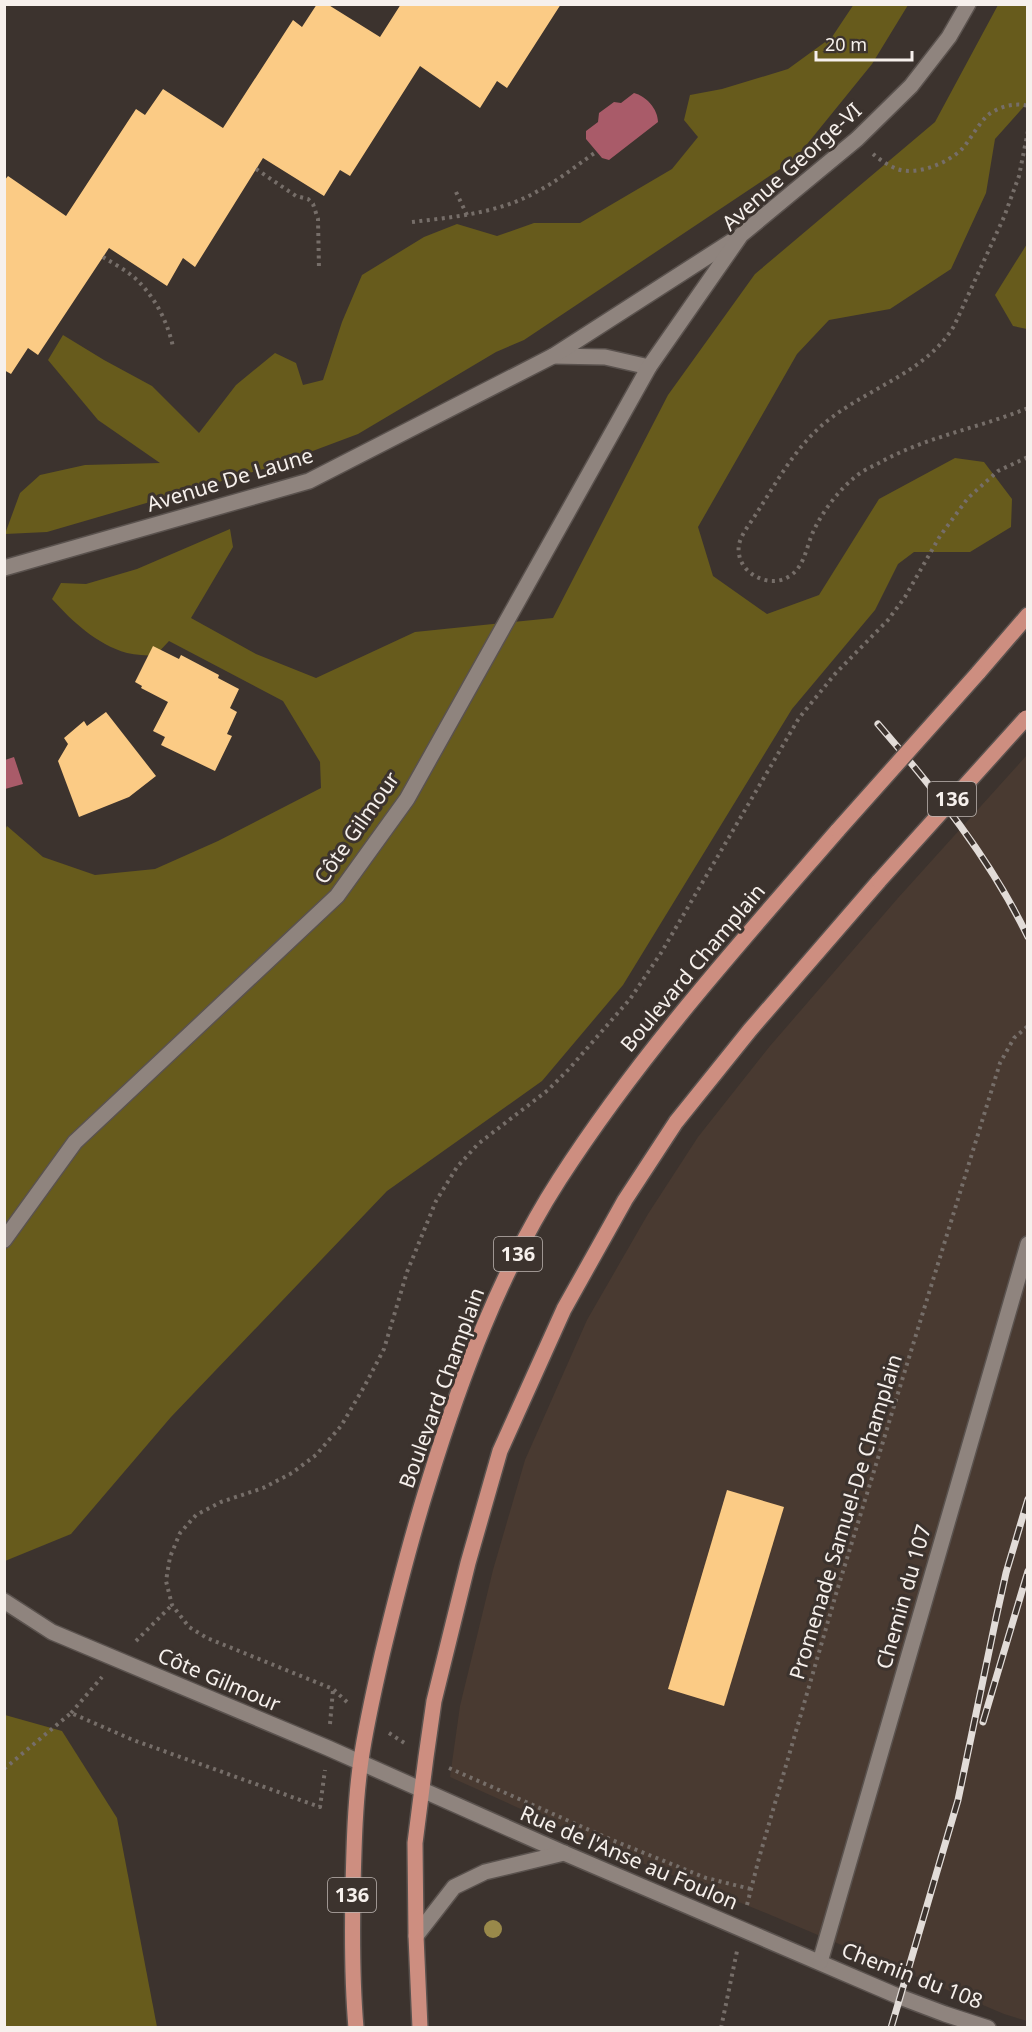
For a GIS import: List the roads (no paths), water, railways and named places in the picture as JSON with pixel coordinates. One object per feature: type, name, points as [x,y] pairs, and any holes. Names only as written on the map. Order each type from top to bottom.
[{"type":"main road","name":"Boulevard Champlain","points":[[356,2028],[351,1950],[354,1846],[360,1762],[368,1719],[415,1526],[468,1367],[511,1266],[557,1183],[614,1097],[692,999],[1028,615]]},
{"type":"main road","name":"136","points":[[420,2028],[416,1936],[416,1843],[434,1701],[468,1563],[500,1451],[564,1308],[625,1200],[676,1122],[750,1030],[879,881],[1027,717]]},
{"type":"street","name":"Avenue George-VI","points":[[649,367],[741,235],[857,139],[911,86],[949,37],[968,4]]},
{"type":"street","name":"Avenue De Laune","points":[[4,567],[309,481],[553,356],[741,235]]},
{"type":"street","name":"Avenue De Laune","points":[[553,356],[605,357],[649,367]]},
{"type":"street","name":"Côte Gilmour","points":[[4,1239],[75,1142],[337,896],[407,799],[649,367]]},
{"type":"street","name":"Chemin du 107","points":[[820,1962],[1028,1244]]},
{"type":"street","name":"Côte Gilmour","points":[[4,1601],[52,1632],[422,1790]]},
{"type":"street","name":"Rue de l'Anse au Foulon","points":[[422,1790],[820,1962]]},
{"type":"street","points":[[416,1936],[454,1887],[485,1872],[564,1853]]},
{"type":"street","name":"Chemin du 108","points":[[820,1962],[900,1997],[988,2028]]},
{"type":"railway","points":[[878,724],[920,774],[979,852],[1028,937]]},
{"type":"railway","points":[[891,2028],[958,1800],[1006,1573],[1028,1499]]},
{"type":"railway","points":[[983,1722],[1028,1571]]}]
